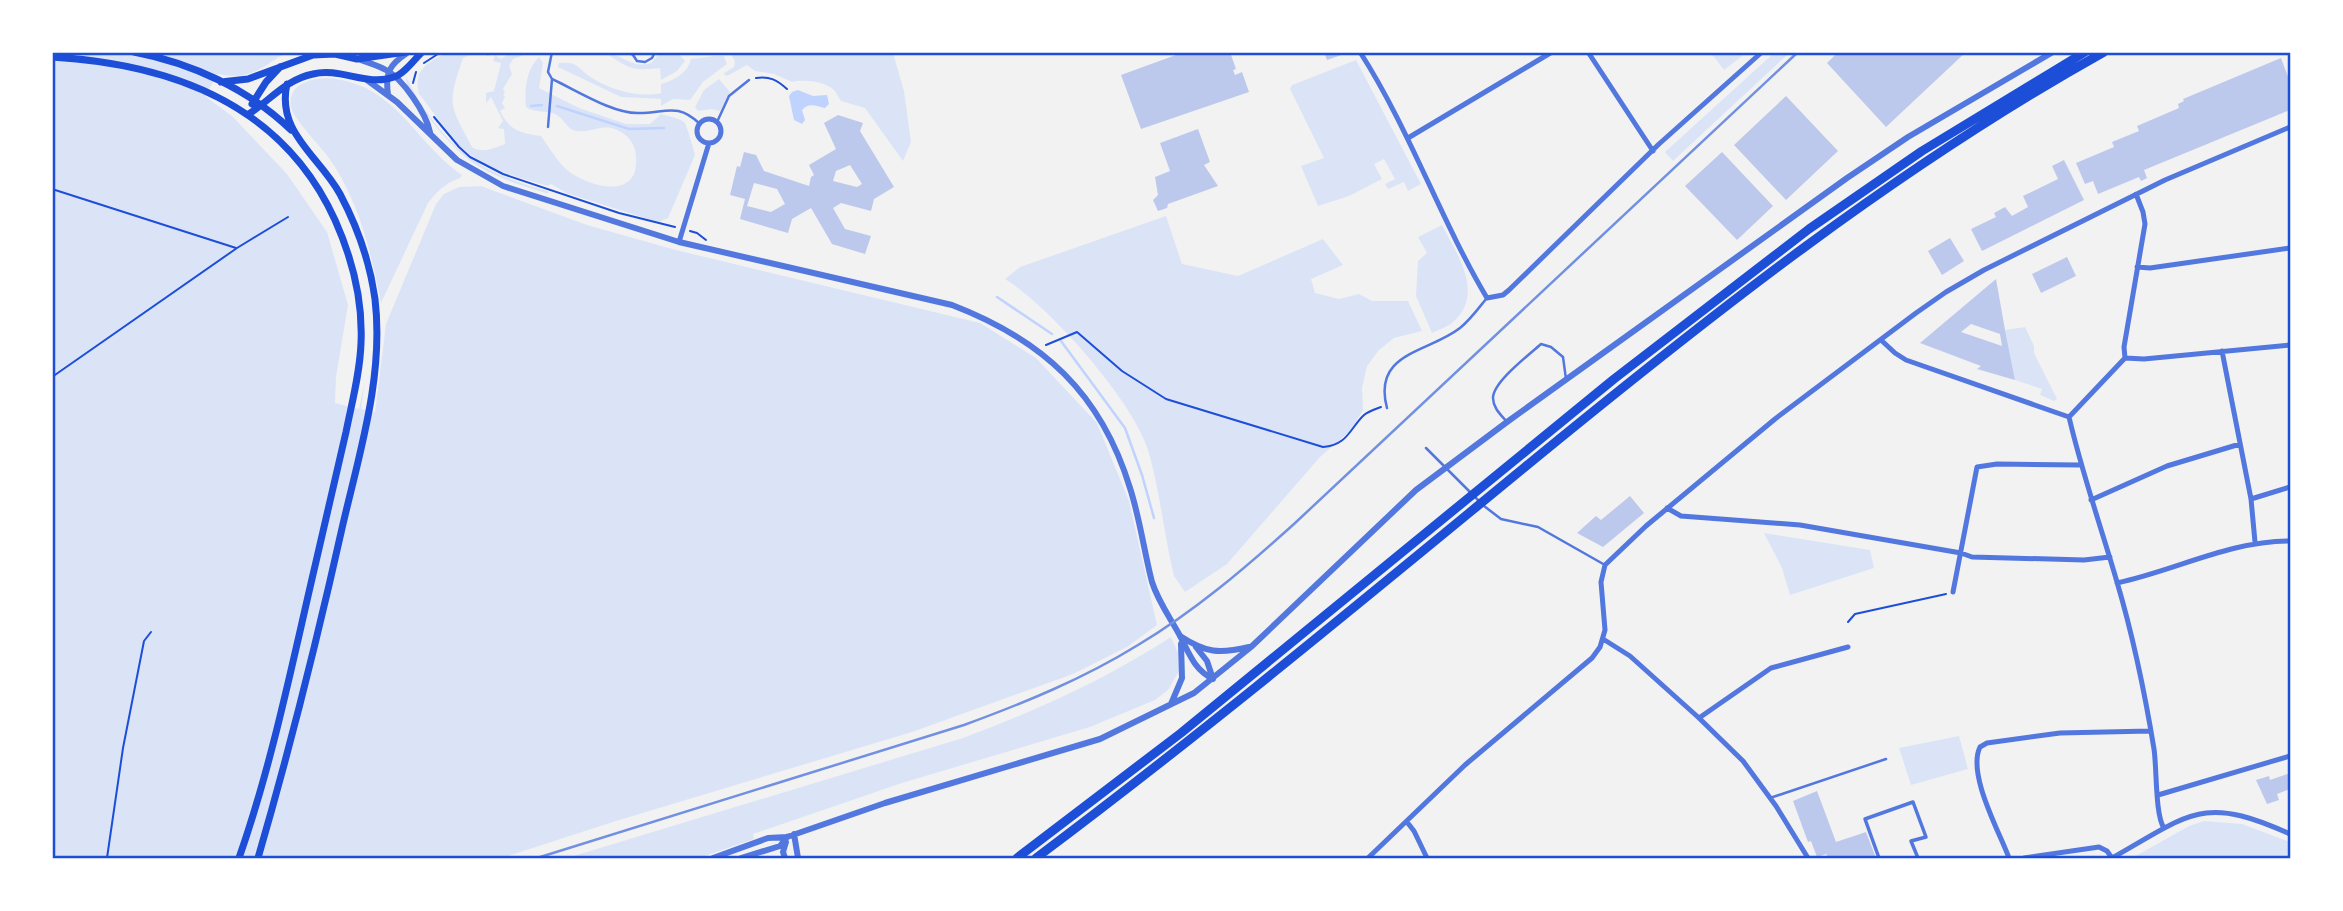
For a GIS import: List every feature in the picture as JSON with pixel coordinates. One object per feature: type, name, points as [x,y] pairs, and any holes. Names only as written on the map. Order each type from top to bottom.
[{"type":"highway","points":[[1017,859],[1181,733],[1614,379],[1809,229],[1922,151],[2085,52]]},
{"type":"highway","points":[[1036,859],[1196,736],[1604,401],[1780,265],[1910,171],[2104,52]]},
{"type":"main road","points":[[134,52],[166,60],[221,82],[262,105],[293,132],[330,177],[360,239],[370,270],[375,299],[377,344],[369,412],[324,611],[258,859]]},
{"type":"main road","points":[[221,82],[248,79],[300,58],[318,54],[335,54],[357,59],[407,52]]},
{"type":"main road","points":[[249,114],[287,84],[302,76],[326,72],[366,80],[387,74],[395,77],[422,52]]},
{"type":"main road","points":[[52,57],[116,64],[176,78],[220,97],[249,114],[297,159],[327,202],[346,243],[354,274],[362,344],[357,383],[294,657],[239,859]]},
{"type":"main road","points":[[249,114],[253,101],[281,66]]},
{"type":"main road","points":[[287,84],[285,107],[293,132]]},
{"type":"street","points":[[388,94],[387,74],[407,52]]},
{"type":"street","points":[[1360,52],[1408,138],[1487,298],[1503,295],[1509,290],[1653,151],[1762,52]]},
{"type":"street","points":[[1408,138],[1552,52]]},
{"type":"street","points":[[1588,52],[1653,151]]},
{"type":"street","points":[[713,859],[771,837],[790,836],[885,803],[1100,739],[1170,706],[1213,679],[1251,647],[1416,491],[1507,422],[1786,221],[1908,137],[2053,52]]},
{"type":"street","points":[[357,59],[387,74]]},
{"type":"street","points":[[395,77],[424,113],[430,132]]},
{"type":"street","points":[[366,80],[388,94],[457,160],[489,180],[679,242],[952,305],[989,320],[1039,351],[1081,393],[1100,420],[1131,490],[1152,582],[1159,601],[1197,669],[1213,679]]},
{"type":"street","points":[[708,120],[717,122],[721,134],[716,141],[703,141],[698,134],[700,124],[708,120]]},
{"type":"street","points":[[1368,859],[1465,765],[1587,664],[1596,654],[1603,639],[1601,582],[1605,565],[1620,548],[1775,419],[1946,292],[1979,273],[2136,194],[2229,151],[2291,127]]},
{"type":"street","points":[[679,242],[709,143]]},
{"type":"street","points":[[2069,417],[2125,358],[2124,347],[2145,224],[2136,194]]},
{"type":"street","points":[[2137,267],[2150,268],[2291,248]]},
{"type":"street","points":[[1881,340],[1906,360],[2069,417]]},
{"type":"street","points":[[2125,358],[2144,359],[2291,345]]},
{"type":"street","points":[[2222,351],[2250,499],[2255,542]]},
{"type":"street","points":[[2069,417],[2080,465],[2117,583],[2150,731],[2157,775],[2157,814],[2164,828]]},
{"type":"street","points":[[2091,500],[2167,466],[2240,444]]},
{"type":"street","points":[[1954,592],[1977,467],[2080,465]]},
{"type":"street","points":[[2250,499],[2291,487]]},
{"type":"street","points":[[1667,508],[1681,516],[1800,525],[1990,559],[2084,561],[2110,557]]},
{"type":"street","points":[[2117,583],[2255,542],[2291,541]]},
{"type":"street","points":[[1180,635],[1195,646],[1207,661],[1213,679]]},
{"type":"street","points":[[1170,706],[1182,678],[1183,654],[1180,635]]},
{"type":"street","points":[[1603,639],[1622,649],[1743,761],[1808,859]]},
{"type":"street","points":[[1195,646],[1218,652],[1251,647]]},
{"type":"street","points":[[1699,718],[1771,668],[1848,647]]},
{"type":"street","points":[[2009,859],[1977,774],[1976,756],[1980,747],[1987,743],[2060,733],[2150,731]]},
{"type":"street","points":[[2158,795],[2291,755]]},
{"type":"street","points":[[1879,859],[1865,819],[1913,802],[1926,836],[1912,841],[1918,859]]},
{"type":"street","points":[[2024,859],[2099,847],[2107,851],[2112,859],[2164,828],[2194,814],[2221,812],[2251,817],[2291,834]]},
{"type":"street","points":[[1407,822],[1427,859]]},
{"type":"street","points":[[741,859],[780,846],[790,836]]},
{"type":"street","points":[[785,859],[783,852],[790,836]]},
{"type":"street","points":[[790,836],[798,859]]},
{"type":"lane","points":[[552,52],[548,72],[552,79],[608,107],[638,114],[674,109],[687,112],[700,124]]},
{"type":"lane","points":[[618,52],[631,53],[637,61],[645,62],[652,58],[655,52]]},
{"type":"lane","points":[[548,127],[552,79]]},
{"type":"lane","points":[[717,122],[729,96],[749,80]]},
{"type":"lane","points":[[1388,408],[1384,384],[1393,366],[1403,357],[1459,329],[1487,298]]},
{"type":"lane","points":[[1507,422],[1494,405],[1494,391],[1504,378],[1541,344],[1551,347],[1563,357],[1566,379]]},
{"type":"lane","points":[[1426,448],[1487,510],[1501,519],[1538,527],[1605,565]]},
{"type":"lane","points":[[1770,798],[1886,759]]},
{"type":"path","points":[[421,65],[441,52]]},
{"type":"path","points":[[414,88],[413,77],[416,70]]},
{"type":"path","points":[[749,80],[767,77],[777,80],[787,89]]},
{"type":"path","points":[[434,116],[458,147],[503,174],[619,213],[664,224]]},
{"type":"path","points":[[52,189],[237,248]]},
{"type":"path","points":[[52,377],[237,248],[288,217]]},
{"type":"path","points":[[1045,346],[1077,332],[1122,371],[1166,399],[1323,447],[1336,444],[1348,435],[1364,415],[1377,409]]},
{"type":"path","points":[[1847,622],[1855,614],[1954,592]]},
{"type":"path","points":[[107,859],[123,748],[144,641],[151,632]]},
{"type":"shaded area","points":[[518,52],[524,55],[513,59],[509,66],[512,74],[503,89],[505,97],[502,103],[505,108],[500,111],[504,118],[516,130],[541,136],[567,170],[599,185],[621,185],[629,180],[635,172],[636,154],[633,144],[617,130],[606,127],[574,130],[557,115],[526,107],[527,80],[539,57],[543,63],[539,88],[579,108],[626,124],[650,124],[661,114],[684,122],[695,155],[668,218],[654,221],[566,193],[551,184],[548,186],[510,175],[486,165],[465,151],[450,136],[419,94],[420,73],[428,63],[448,53],[475,53],[463,58],[453,96],[455,112],[472,147],[484,150],[505,144],[504,129],[498,128],[503,121],[491,97],[486,103],[486,93],[494,91],[501,63],[493,61],[495,55],[501,59]]},
{"type":"shaded area","points":[[1775,52],[1789,53],[1673,161],[1665,152]]},
{"type":"shaded area","points":[[52,53],[286,53],[255,72],[239,76],[218,74],[205,96],[232,116],[287,174],[327,232],[348,305],[336,377],[335,403],[359,409],[365,380],[361,409],[375,412],[386,324],[436,204],[444,194],[459,187],[481,186],[587,225],[676,250],[980,323],[1036,358],[1097,423],[1129,501],[1157,625],[1127,647],[1073,674],[912,732],[502,858],[53,858]]},
{"type":"shaded area","points":[[608,53],[639,64],[651,63],[660,53],[678,53],[685,61],[677,71],[661,80],[660,68],[632,68]]},
{"type":"shaded area","points":[[730,53],[893,53],[904,91],[911,142],[903,161],[865,108],[841,101],[834,90],[820,83],[792,82],[774,74],[755,71],[747,65],[727,76],[723,74],[734,67],[735,61]]},
{"type":"shaded area","points":[[1711,53],[1746,53],[1724,70]]},
{"type":"shaded area","points":[[724,56],[727,64],[703,82],[690,100],[673,99],[661,106],[661,99],[621,97],[558,67],[559,63],[571,63],[608,86],[634,94],[652,94],[661,93],[661,84],[679,76],[691,59]]},
{"type":"shaded area","points":[[1356,60],[1421,184],[1408,191],[1404,182],[1388,189],[1385,184],[1395,179],[1384,159],[1374,164],[1382,179],[1349,196],[1318,206],[1301,166],[1324,158],[1290,89],[1292,85]]},
{"type":"shaded area","points":[[406,77],[427,113],[454,145],[485,167],[549,194],[492,174],[464,156],[451,144],[424,111],[410,91]]},
{"type":"shaded area","points":[[327,78],[351,82],[370,90],[387,102],[462,175],[442,188],[428,203],[381,303],[356,209],[329,158],[301,125],[291,107],[296,88],[313,80]]},
{"type":"shaded area","points":[[719,79],[730,92],[720,111],[698,111],[695,107],[704,90]]},
{"type":"shaded area","points":[[1166,216],[1182,264],[1238,276],[1323,239],[1343,265],[1311,279],[1315,293],[1339,299],[1359,294],[1372,301],[1408,301],[1422,331],[1394,338],[1379,350],[1367,366],[1362,388],[1363,410],[1351,430],[1320,457],[1227,564],[1185,592],[1174,576],[1148,450],[1126,406],[1066,332],[1044,310],[1005,279],[1020,267]]},
{"type":"shaded area","points":[[1442,225],[1461,261],[1468,287],[1467,300],[1462,312],[1452,323],[1432,333],[1416,296],[1418,261],[1427,253],[1418,237]]},
{"type":"shaded area","points":[[2025,327],[2034,346],[2034,353],[2057,399],[2054,401],[2040,395],[2042,389],[2015,380],[2005,330]]},
{"type":"shaded area","points":[[1764,533],[1870,550],[1874,568],[1790,595],[1782,568]]},
{"type":"shaded area","points":[[1171,637],[1178,653],[1179,671],[1168,690],[1155,700],[1090,727],[902,783],[753,834],[754,839],[699,858],[567,858],[963,738],[1070,693]]},
{"type":"shaded area","points":[[1959,736],[1968,769],[1911,785],[1899,748]]},
{"type":"shaded area","points":[[2204,821],[2242,824],[2290,842],[2290,858],[2132,858],[2189,826]]},
{"type":"water","points":[[798,90],[813,96],[827,95],[829,104],[825,108],[807,106],[802,110],[805,120],[802,124],[794,120],[789,96]]},
{"type":"building","points":[[1184,52],[1230,52],[1236,69],[1233,70],[1235,75],[1242,72],[1249,92],[1141,129],[1121,75]]},
{"type":"building","points":[[1324,52],[1347,52],[1347,53],[1327,60]]},
{"type":"building","points":[[1838,52],[1966,52],[1886,127],[1827,63]]},
{"type":"building","points":[[2281,58],[2290,82],[2290,110],[2144,170],[2147,178],[2141,181],[2139,177],[2098,194],[2093,181],[2085,184],[2076,163],[2114,147],[2112,142],[2139,131],[2137,126],[2179,108],[2178,104],[2184,101],[2183,99]]},
{"type":"building","points":[[1786,96],[1838,151],[1786,200],[1734,145]]},
{"type":"building","points":[[838,115],[863,123],[860,131],[894,187],[874,199],[871,211],[841,203],[833,208],[845,229],[871,236],[865,254],[832,244],[811,208],[792,219],[788,233],[740,219],[745,199],[730,195],[737,166],[740,167],[744,152],[756,155],[764,171],[809,186],[814,175],[809,165],[836,149],[824,123]],"holes":[[[850,165],[862,184],[857,187],[833,181],[836,171]],[[754,183],[777,189],[785,204],[771,212],[747,206]]]},
{"type":"building","points":[[1198,129],[1210,162],[1204,165],[1218,186],[1168,204],[1167,208],[1158,211],[1153,200],[1158,195],[1155,177],[1170,171],[1160,143]]},
{"type":"building","points":[[1722,152],[1773,206],[1737,240],[1685,186]]},
{"type":"building","points":[[2064,160],[2084,200],[1982,251],[1971,229],[1996,217],[1994,213],[2005,207],[2012,216],[2028,207],[2023,196],[2058,179],[2052,166]]},
{"type":"building","points":[[1950,238],[1964,261],[1942,275],[1928,251]]},
{"type":"building","points":[[2067,257],[2076,276],[2041,293],[2032,274]]},
{"type":"building","points":[[1996,279],[2015,380],[1977,369],[1981,366],[1920,343]],"holes":[[[1971,324],[2000,334],[2002,346],[1961,332]]]},
{"type":"building","points":[[1630,496],[1644,513],[1603,547],[1577,533],[1596,516],[1601,520]]},
{"type":"building","points":[[2290,773],[2290,789],[2277,794],[2279,800],[2267,804],[2256,780],[2269,776],[2270,780]]},
{"type":"building","points":[[1817,791],[1836,842],[1866,832],[1876,858],[1829,858],[1826,854],[1817,857],[1811,841],[1808,842],[1793,801]]},
{"type":"waterway","points":[[531,106],[542,105]]},
{"type":"waterway","points":[[557,106],[629,129],[664,128]]},
{"type":"waterway","points":[[997,297],[1052,334]]},
{"type":"waterway","points":[[1061,341],[1125,428],[1154,518]]},
{"type":"railway","points":[[537,858],[964,725],[1075,679],[1159,632],[1219,588],[1294,524],[1798,52]]}]
